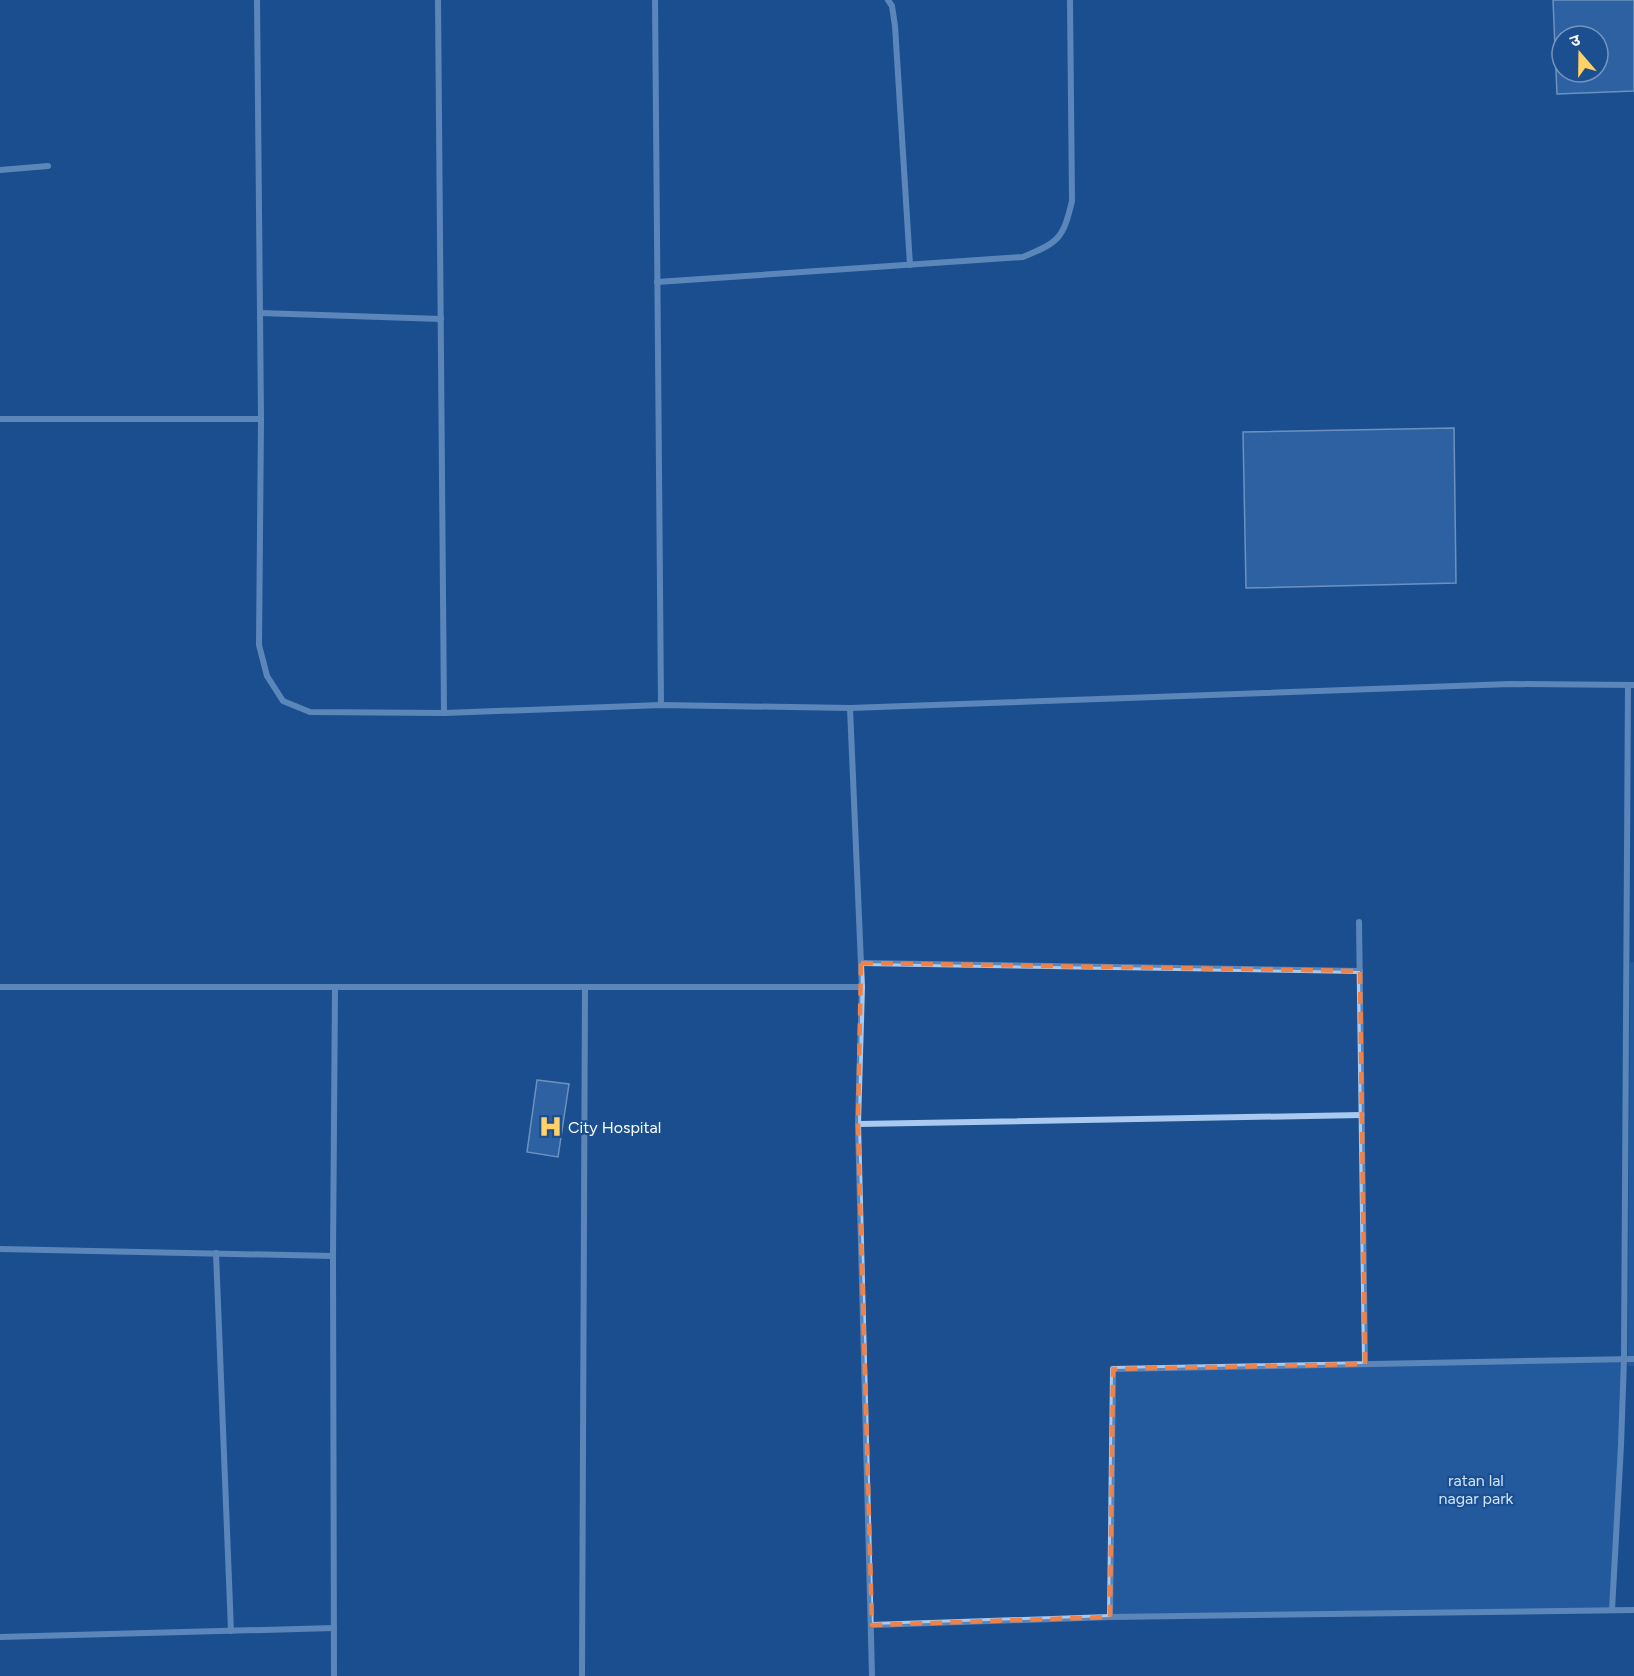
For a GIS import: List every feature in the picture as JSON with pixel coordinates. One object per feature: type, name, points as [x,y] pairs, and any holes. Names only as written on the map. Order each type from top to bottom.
[{"type":"street","points":[[257,0],[261,419],[259,645],[267,676],[283,701],[310,712],[444,713],[661,705],[850,708],[1510,684],[1631,684],[1626,957],[1624,1359],[1622,1445],[1612,1610]]},
{"type":"street","points":[[438,0],[444,713]]},
{"type":"street","points":[[655,0],[661,705]]},
{"type":"street","points":[[888,0],[892,6],[895,26],[910,265]]},
{"type":"street","points":[[657,282],[1023,257],[1051,246],[1065,227],[1072,201],[1070,0]]},
{"type":"street","points":[[0,170],[48,166]]},
{"type":"street","points":[[260,313],[441,319]]},
{"type":"street","points":[[0,419],[261,419]]},
{"type":"street","points":[[850,708],[862,987],[858,1124],[872,1676]]},
{"type":"street","points":[[1359,922],[1365,1364]]},
{"type":"street","points":[[1626,957],[1634,953]]},
{"type":"street","points":[[861,963],[1360,971]]},
{"type":"street","points":[[0,987],[862,987]]},
{"type":"street","points":[[582,1676],[585,987]]},
{"type":"street","points":[[334,1676],[335,988]]},
{"type":"street","points":[[858,1124],[1362,1115]]},
{"type":"street","points":[[0,1249],[333,1256]]},
{"type":"street","points":[[216,1253],[231,1631]]},
{"type":"street","points":[[1110,1617],[1113,1370],[1634,1359]]},
{"type":"street","points":[[872,1625],[1110,1617],[1634,1611]]},
{"type":"street","points":[[0,1637],[334,1628]]},
{"type":"highlighted area","points":[[861,963],[1360,971],[1365,1364],[1113,1369],[1110,1617],[872,1625],[858,1124]]},
{"type":"green space","points":[[1634,962],[1634,1366],[1628,1366],[1630,963]]},
{"type":"green space","name":"ratan lal nagar park","points":[[1623,1361],[1611,1612],[1109,1619],[1113,1372]]},
{"type":"building","points":[[1553,0],[1634,0],[1634,91],[1557,94],[1557,84],[1610,84],[1610,24],[1554,24]]},
{"type":"building","points":[[1454,428],[1456,583],[1246,588],[1243,432]]},
{"type":"building","points":[[537,1080],[569,1084],[558,1157],[527,1152]]},
{"type":"place","name":"City Hospital","points":[[550,1127]]}]
